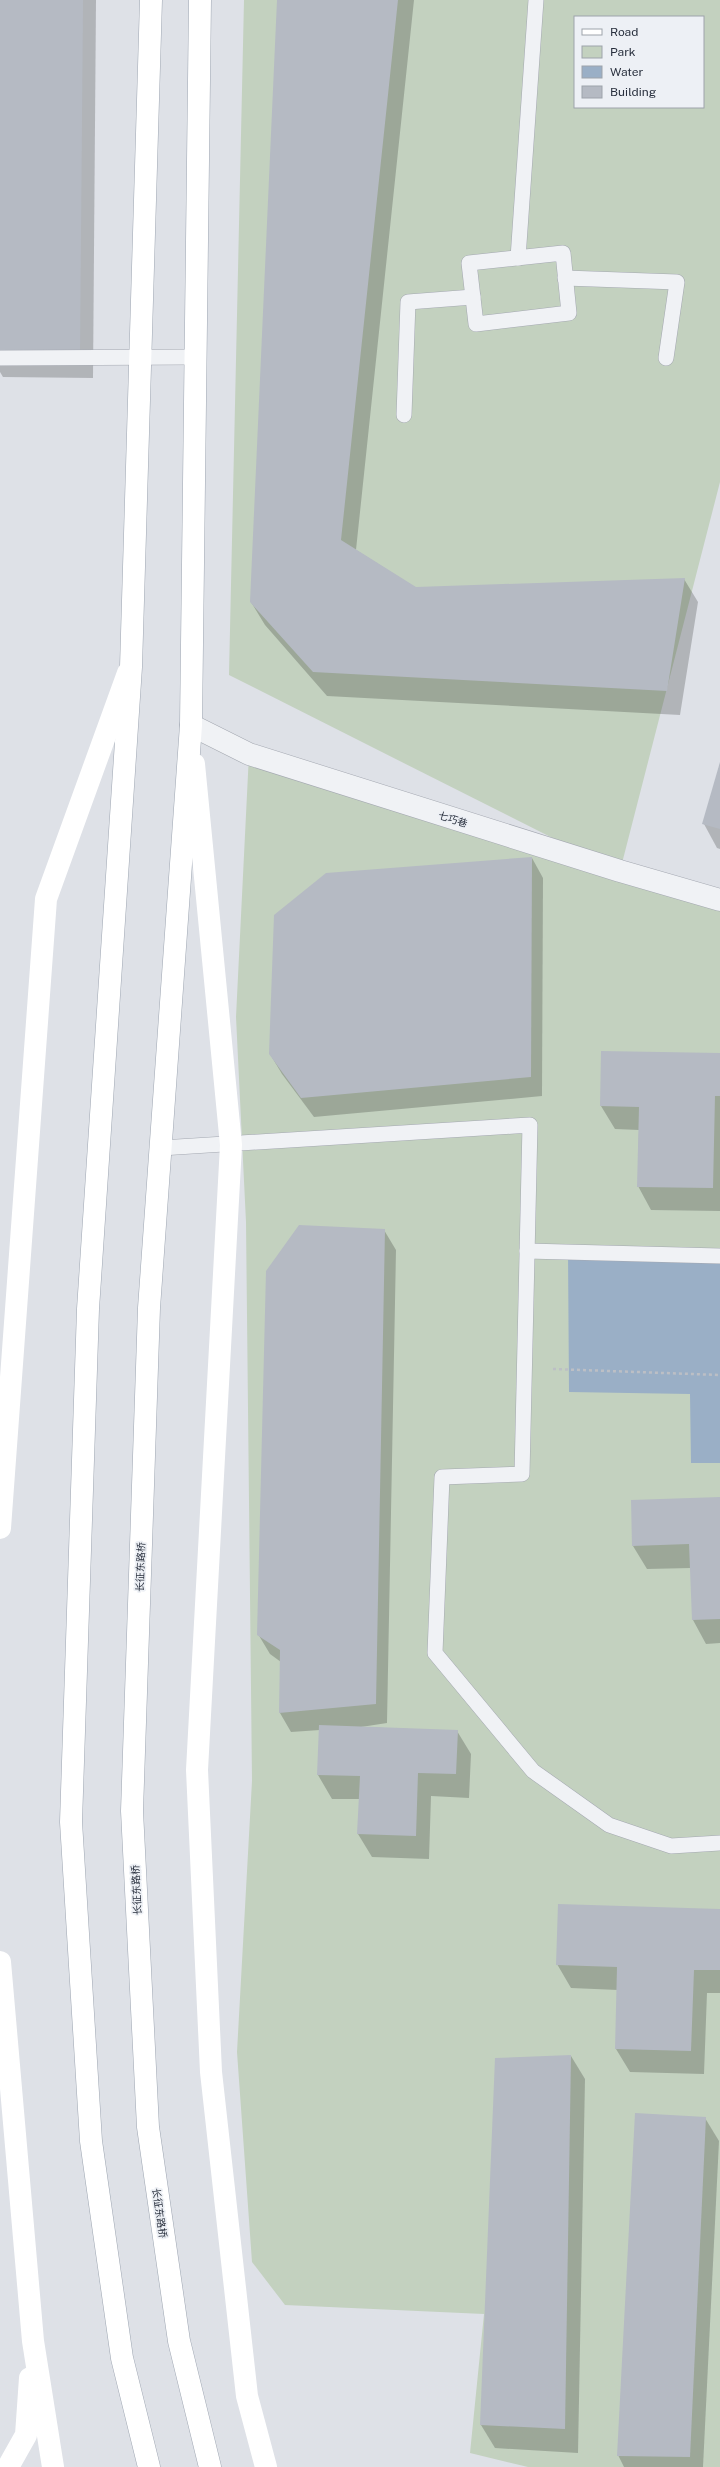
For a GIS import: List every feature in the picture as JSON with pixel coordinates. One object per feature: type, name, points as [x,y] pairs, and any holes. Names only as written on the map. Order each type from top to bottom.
[{"type":"main road","points":[[149,2467],[122,2358],[91,2141],[72,1822],[88,1309],[131,666],[151,0]]},
{"type":"main road","points":[[200,0],[191,725],[231,1145],[197,1770],[211,2072],[247,2396],[266,2467]]},
{"type":"main road","points":[[0,1528],[46,899],[131,666]]},
{"type":"main road","name":"长征东路桥","points":[[191,725],[149,1308],[132,1811],[148,2126],[178,2341],[210,2467]]},
{"type":"main road","points":[[0,1962],[32,2341],[53,2467]]},
{"type":"main road","points":[[8,2467],[26,2435],[32,2341]]},
{"type":"street","name":"七巧巷","points":[[191,725],[249,754],[620,871],[720,900]]},
{"type":"lane","points":[[518,258],[536,0]]},
{"type":"lane","points":[[563,253],[565,278],[569,313],[476,324],[469,263],[563,253]]},
{"type":"lane","points":[[565,278],[676,282],[666,358]]},
{"type":"lane","points":[[404,415],[408,302],[473,297]]},
{"type":"lane","points":[[0,358],[195,357]]},
{"type":"lane","points":[[161,1148],[231,1145],[530,1125],[522,1474],[442,1477],[435,1653],[533,1771],[609,1825],[671,1846],[720,1843]]},
{"type":"lane","points":[[527,1251],[720,1256]]},
{"type":"path","points":[[524,1368],[720,1375]]},
{"type":"green space","points":[[244,0],[720,0],[720,482],[620,871],[720,900],[720,2467],[528,2467],[470,2453],[484,2314],[285,2305],[252,2262],[237,2052],[252,1781],[246,1222],[236,1017],[249,754],[616,870],[229,675]]},
{"type":"water","points":[[568,1252],[720,1256],[720,1463],[691,1463],[690,1394],[569,1392]]},
{"type":"building","points":[[0,0],[83,0],[80,354],[0,354]]},
{"type":"building","points":[[277,0],[398,0],[341,540],[416,587],[685,578],[667,691],[313,672],[250,602]]},
{"type":"building","points":[[720,762],[720,829],[702,824]]},
{"type":"building","points":[[532,857],[531,1077],[301,1098],[269,1054],[274,915],[326,873]]},
{"type":"building","points":[[601,1051],[720,1053],[720,1096],[715,1096],[713,1188],[637,1187],[639,1107],[600,1106]]},
{"type":"building","points":[[299,1225],[385,1229],[376,1704],[279,1713],[280,1650],[257,1635],[266,1271]]},
{"type":"building","points":[[720,1497],[720,1619],[692,1620],[689,1544],[632,1546],[631,1500]]},
{"type":"building","points":[[319,1725],[458,1730],[456,1774],[418,1773],[416,1836],[357,1834],[360,1776],[317,1775]]},
{"type":"building","points":[[558,1904],[720,1909],[720,1970],[694,1970],[691,2051],[615,2049],[617,1967],[556,1965]]},
{"type":"building","points":[[571,2055],[565,2429],[480,2425],[495,2058]]},
{"type":"building","points":[[635,2113],[706,2117],[690,2457],[617,2456]]}]
